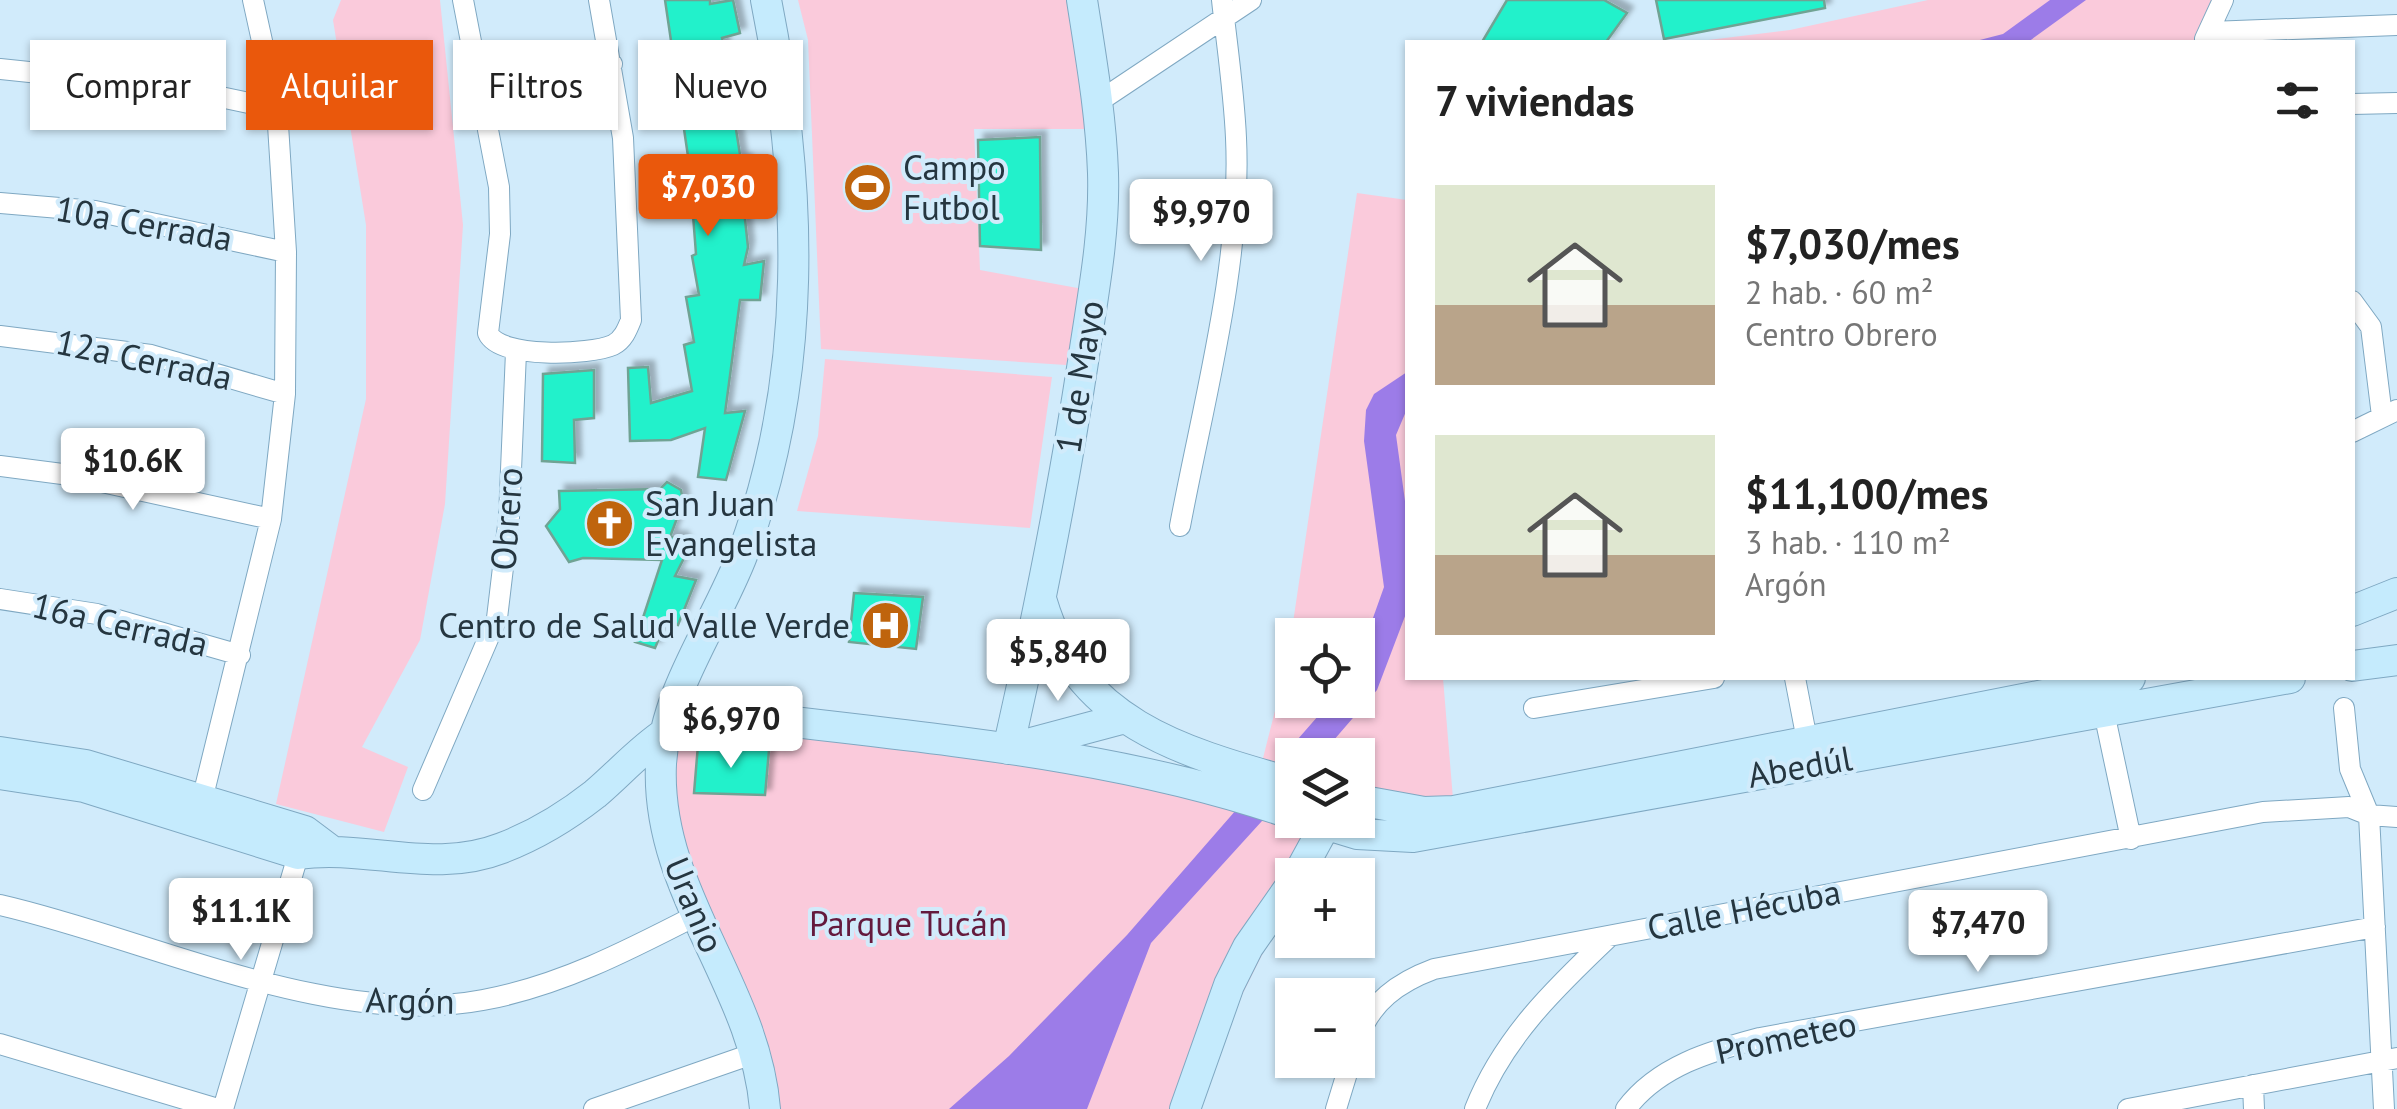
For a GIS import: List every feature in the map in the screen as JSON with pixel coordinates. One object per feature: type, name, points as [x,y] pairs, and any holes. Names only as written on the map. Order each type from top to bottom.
[{"type":"street","points":[[253,0],[261,40]]},
{"type":"street","points":[[464,0],[473,40]]},
{"type":"street","points":[[600,0],[608,40]]},
{"type":"street","name":"Uranio","points":[[765,1109],[755,1053],[678,878],[663,823],[665,732],[742,553],[784,410],[792,341],[794,243],[784,118],[766,0]]},
{"type":"street","name":"1 de Mayo","points":[[1008,750],[1042,602],[1093,295],[1103,176],[1098,102],[1082,0]]},
{"type":"street","points":[[1098,102],[1223,9],[1251,0]]},
{"type":"street","points":[[2223,0],[2206,37],[2397,25]]},
{"type":"street","points":[[1180,526],[1219,312],[1234,197],[1236,140],[1223,9]]},
{"type":"street","points":[[0,68],[173,87],[246,103]]},
{"type":"street","points":[[2355,104],[2397,104]]},
{"type":"street","points":[[490,130],[499,187],[500,234],[487,325],[491,340],[516,352],[602,348],[620,340],[631,320],[630,225],[618,118]]},
{"type":"street","points":[[202,800],[270,520],[286,394],[286,252],[277,130]]},
{"type":"street","name":"10a Cerrada","points":[[0,202],[94,211],[286,252]]},
{"type":"street","points":[[2355,305],[2371,327],[2390,413],[2355,430]]},
{"type":"street","name":"12a Cerrada","points":[[0,336],[152,355],[286,394]]},
{"type":"street","name":"Obrero","points":[[423,790],[497,618],[506,554],[516,352]]},
{"type":"street","points":[[0,466],[70,475],[270,520]]},
{"type":"street","points":[[2355,610],[2397,593]]},
{"type":"street","name":"16a Cerrada","points":[[0,599],[97,614],[240,655]]},
{"type":"street","points":[[1042,602],[1049,627],[1071,666],[1124,718],[1177,747],[1275,779]]},
{"type":"street","points":[[2355,666],[2395,661]]},
{"type":"street","points":[[1534,708],[1702,680]]},
{"type":"street","points":[[1795,680],[1807,740]]},
{"type":"street","name":"Abedúl","points":[[1375,835],[1413,837],[2101,699],[2127,680]]},
{"type":"street","name":"Abedúl","points":[[1375,803],[1424,812],[1454,811],[1807,740],[2101,699],[2272,680]]},
{"type":"street","points":[[2101,699],[2131,838]]},
{"type":"street","points":[[2344,708],[2350,769],[2369,815],[2375,927],[2390,1060],[2384,1109]]},
{"type":"street","points":[[0,774],[84,787],[311,845],[407,861],[446,861],[499,849],[572,811],[682,720],[720,713],[1008,750],[1206,787],[1275,809]]},
{"type":"street","points":[[1008,750],[1124,718]]},
{"type":"street","points":[[0,752],[86,766],[202,800],[311,845]]},
{"type":"street","name":"Calle Hécuba","points":[[1375,1008],[1410,978],[1434,969],[1611,935],[2316,806],[2349,807],[2369,815],[2397,817]]},
{"type":"street","points":[[0,1044],[220,1109],[311,845]]},
{"type":"street","name":"Argón","points":[[0,906],[262,980],[353,1001],[418,1006],[481,1001],[544,985],[620,955],[695,916]]},
{"type":"street","points":[[1185,1109],[1229,985],[1248,946],[1275,908]]},
{"type":"street","name":"Prometeo","points":[[1626,1109],[1657,1078],[1687,1062],[1760,1038],[2375,927]]},
{"type":"street","points":[[1475,1109],[1500,1054],[1536,1009],[1611,935]]},
{"type":"street","points":[[594,1109],[755,1053]]},
{"type":"street","points":[[2128,1109],[2390,1060]]},
{"type":"street","points":[[1336,1109],[1345,1078]]},
{"type":"street","points":[[2253,1085],[2254,1109]]},
{"type":"green space","points":[[341,0],[440,0],[463,225],[445,504],[420,640],[362,747],[408,767],[384,832],[276,804],[366,399],[366,225],[351,130],[433,130],[433,40],[336,40],[333,20]]},
{"type":"green space","points":[[798,0],[1070,0],[1085,129],[974,129],[980,270],[1083,289],[1066,365],[821,349],[808,40]]},
{"type":"green space","points":[[1928,0],[2223,0],[2203,40],[1708,40],[1790,30]]},
{"type":"green space","points":[[1357,193],[1405,200],[1405,680],[1443,680],[1454,811],[1375,802],[1375,738],[1275,738],[1275,778],[1259,774],[1275,711],[1275,718],[1375,718],[1375,618],[1294,618]]},
{"type":"green space","points":[[825,359],[1052,377],[1030,528],[797,511],[818,436]]},
{"type":"green space","name":"Parque Tucán","points":[[721,713],[1272,807],[1275,838],[1307,838],[1314,851],[1310,858],[1275,858],[1275,929],[1185,1109],[765,1109],[695,916],[663,750]]},
{"type":"shaded area","points":[[2050,0],[2086,0],[2031,40],[1980,40],[2003,34]]},
{"type":"shaded area","points":[[1405,373],[1405,414],[1396,435],[1405,501],[1405,616],[1375,692],[1373,618],[1384,587],[1364,441],[1366,410],[1374,394]]},
{"type":"shaded area","points":[[1316,718],[1353,718],[1336,738],[1299,738]]},
{"type":"shaded area","points":[[1275,765],[1275,807],[1151,943],[1087,1109],[949,1109],[1009,1056],[1127,935]]},
{"type":"building","points":[[665,0],[710,0],[710,4],[733,0],[740,33],[722,40],[671,40]]},
{"type":"building","points":[[1507,0],[1604,0],[1627,13],[1607,40],[1483,40]]},
{"type":"building","points":[[1656,0],[1824,0],[1825,8],[1664,39]]},
{"type":"building","points":[[684,130],[736,130],[741,161],[746,160],[744,176],[763,174],[765,206],[744,210],[748,247],[744,265],[764,261],[760,300],[740,300],[725,413],[745,411],[726,480],[698,477],[705,428],[671,440],[630,441],[628,368],[648,367],[651,403],[692,391],[684,345],[694,342],[686,297],[699,295],[692,256],[696,254]]},
{"type":"building","points":[[1040,137],[1041,250],[980,246],[978,140]]},
{"type":"building","points":[[594,370],[594,418],[574,420],[575,463],[542,461],[543,374]]},
{"type":"building","name":"San Juan Evangelista","points":[[667,482],[681,490],[683,502],[670,537],[682,538],[685,544],[686,554],[675,576],[696,580],[678,625],[666,622],[655,648],[635,642],[662,560],[583,558],[569,562],[546,526],[560,509],[559,491],[660,489]]},
{"type":"building","points":[[854,593],[923,597],[916,649],[849,642]]},
{"type":"building","points":[[698,745],[769,750],[765,795],[694,793]]},
{"type":"place","name":"Campo Futbol","points":[[868,188]]},
{"type":"place","name":"San Juan Evangelista","points":[[610,524]]},
{"type":"place","name":"Centro de Salud Valle Verde","points":[[885,626]]}]
